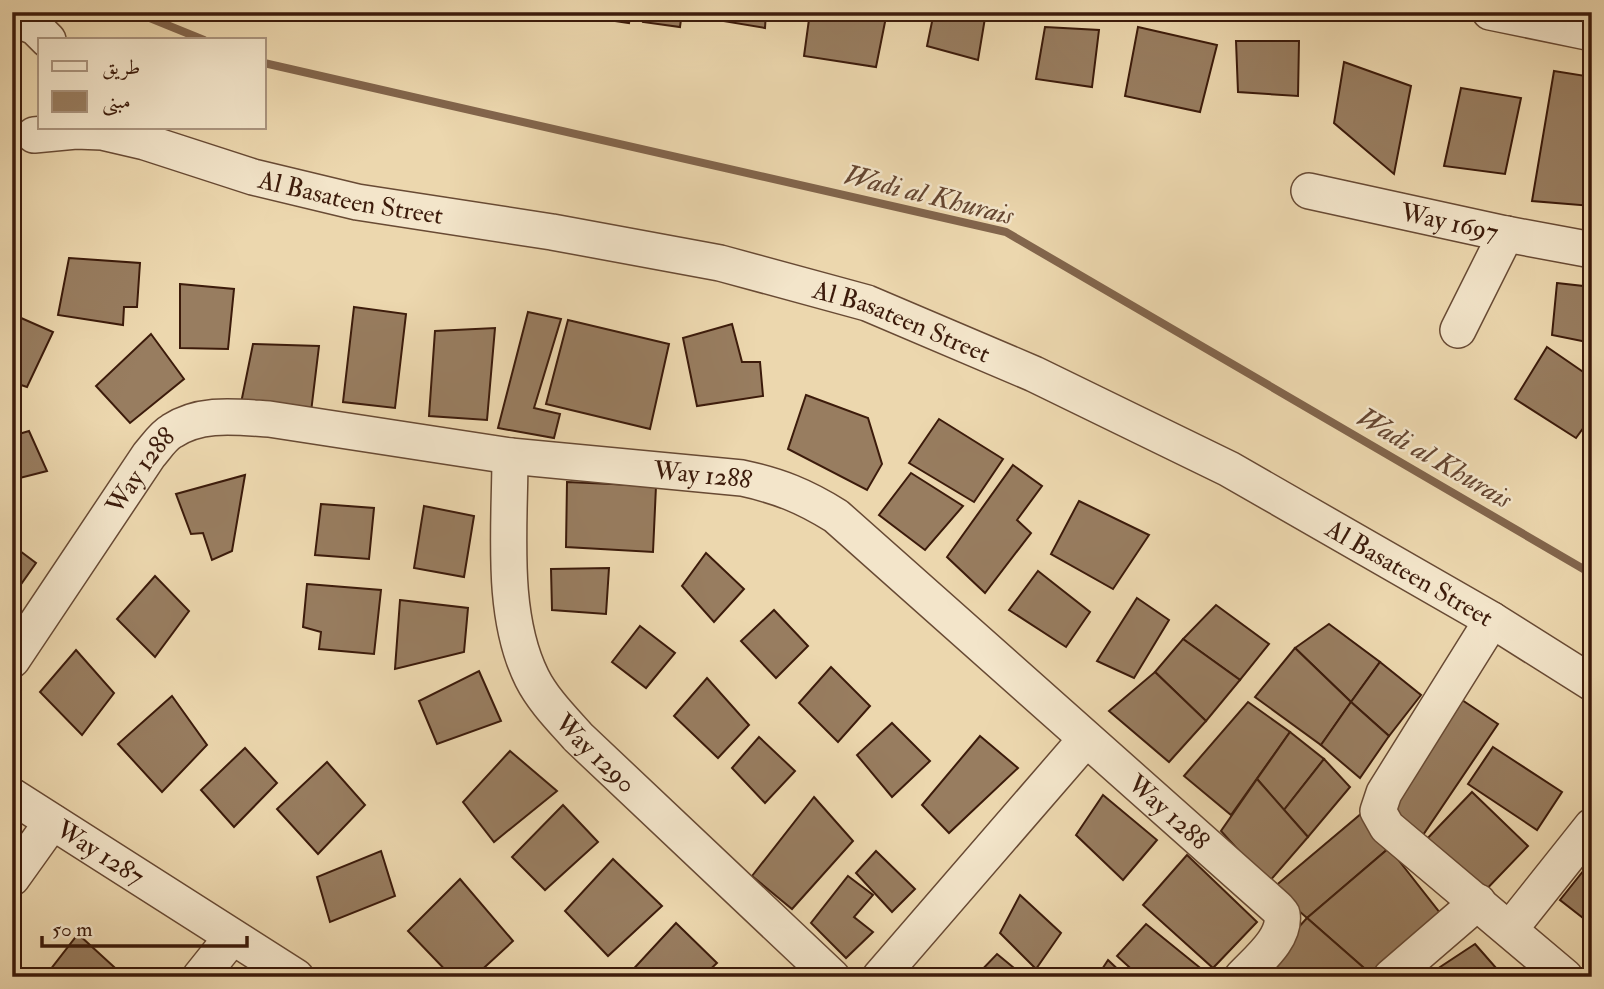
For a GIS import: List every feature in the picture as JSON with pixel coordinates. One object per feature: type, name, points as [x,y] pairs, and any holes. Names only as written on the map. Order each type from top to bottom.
[{"type":"street","points":[[45,12],[49,38]]},
{"type":"street","points":[[1490,12],[1592,33]]},
{"type":"street","points":[[12,18],[35,27],[47,38]]},
{"type":"street","name":"Al Basateen Street","points":[[23,139],[76,131],[134,135],[253,177],[357,202],[552,232],[720,263],[867,303],[1034,374],[1228,469],[1492,620],[1592,683]]},
{"type":"street","name":"Way 1697","points":[[1309,191],[1592,250]]},
{"type":"street","points":[[1458,330],[1506,234]]},
{"type":"street","name":"Way 1288","points":[[12,660],[149,455],[169,432],[195,419],[233,416],[269,419],[510,456],[742,478],[774,484],[804,496],[836,516],[1282,914],[1282,929],[1278,937],[1242,977]]},
{"type":"street","name":"Way 1290","points":[[510,456],[512,618],[518,646],[532,680],[578,737],[832,977]]},
{"type":"street","points":[[1492,620],[1384,793],[1378,811],[1387,827],[1565,977]]},
{"type":"street","points":[[880,977],[1086,739]]},
{"type":"street","name":"Way 1287","points":[[12,796],[296,977]]},
{"type":"street","points":[[12,878],[52,822]]},
{"type":"street","points":[[1510,929],[1592,826]]},
{"type":"street","points":[[1391,977],[1478,902]]},
{"type":"street","points":[[200,977],[232,937]]},
{"type":"building","points":[[589,12],[631,12],[629,23],[588,17]]},
{"type":"building","points":[[645,12],[682,12],[680,27],[643,22]]},
{"type":"building","points":[[699,12],[766,12],[765,28],[699,17]]},
{"type":"building","points":[[810,12],[887,12],[876,67],[804,56]]},
{"type":"building","points":[[934,12],[986,12],[978,60],[927,46]]},
{"type":"building","points":[[1045,27],[1099,30],[1092,87],[1036,79]]},
{"type":"building","points":[[1138,27],[1217,45],[1200,112],[1125,96]]},
{"type":"building","points":[[1236,41],[1299,41],[1298,96],[1238,92]]},
{"type":"building","points":[[1344,62],[1411,86],[1394,174],[1334,123]]},
{"type":"building","points":[[1554,71],[1592,77],[1592,206],[1532,201]]},
{"type":"building","points":[[1461,88],[1521,98],[1505,174],[1444,166]]},
{"type":"building","points":[[69,258],[140,263],[137,307],[124,307],[123,325],[58,315]]},
{"type":"building","points":[[1557,283],[1592,287],[1592,343],[1552,335]]},
{"type":"building","points":[[180,284],[234,289],[228,349],[180,348]]},
{"type":"building","points":[[354,307],[406,314],[395,408],[343,402]]},
{"type":"building","points":[[528,312],[561,319],[534,408],[560,414],[554,438],[498,428]]},
{"type":"building","points":[[12,314],[53,332],[27,387],[12,382]]},
{"type":"building","points":[[568,320],[669,344],[650,429],[546,404]]},
{"type":"building","points":[[732,324],[742,362],[760,362],[763,396],[697,406],[683,338]]},
{"type":"building","points":[[495,328],[487,420],[429,416],[435,331]]},
{"type":"building","points":[[151,334],[184,379],[130,423],[96,386]]},
{"type":"building","points":[[253,344],[319,346],[311,412],[240,408]]},
{"type":"building","points":[[1547,347],[1592,378],[1592,416],[1576,438],[1515,399]]},
{"type":"building","points":[[806,395],[868,418],[882,464],[867,490],[788,449]]},
{"type":"building","points":[[939,419],[1003,459],[974,502],[909,463]]},
{"type":"building","points":[[29,431],[47,471],[12,480],[12,436]]},
{"type":"building","points":[[1013,465],[1042,486],[1017,520],[1031,533],[985,593],[947,557]]},
{"type":"building","points":[[911,473],[963,506],[925,550],[879,515]]},
{"type":"building","points":[[245,475],[232,551],[212,560],[203,533],[191,534],[176,494]]},
{"type":"building","points":[[567,482],[656,486],[653,552],[566,547]]},
{"type":"building","points":[[1079,501],[1149,535],[1113,589],[1051,554]]},
{"type":"building","points":[[321,504],[374,508],[369,559],[315,555]]},
{"type":"building","points":[[424,506],[474,516],[464,577],[414,568]]},
{"type":"building","points":[[12,545],[36,563],[12,597]]},
{"type":"building","points":[[706,553],[744,589],[714,622],[682,586]]},
{"type":"building","points":[[609,568],[606,614],[552,610],[551,569]]},
{"type":"building","points":[[1038,571],[1090,612],[1066,647],[1009,610]]},
{"type":"building","points":[[155,576],[189,611],[155,657],[117,619]]},
{"type":"building","points":[[307,584],[381,590],[374,654],[319,649],[321,632],[303,627]]},
{"type":"building","points":[[1137,598],[1169,620],[1134,678],[1097,661]]},
{"type":"building","points":[[400,600],[468,608],[464,652],[395,669]]},
{"type":"building","points":[[1216,605],[1269,644],[1240,680],[1183,639]]},
{"type":"building","points":[[774,610],[808,646],[776,678],[741,641]]},
{"type":"building","points":[[1329,624],[1380,662],[1351,702],[1295,648]]},
{"type":"building","points":[[640,626],[675,653],[646,688],[612,662]]},
{"type":"building","points":[[1183,639],[1240,680],[1206,721],[1155,672]]},
{"type":"building","points":[[1295,648],[1351,702],[1321,745],[1255,697]]},
{"type":"building","points":[[76,650],[114,693],[82,735],[40,692]]},
{"type":"building","points":[[1380,662],[1421,695],[1389,736],[1351,702]]},
{"type":"building","points":[[831,667],[870,706],[838,742],[799,703]]},
{"type":"building","points":[[479,671],[501,721],[437,744],[419,701]]},
{"type":"building","points":[[1155,672],[1206,721],[1169,762],[1109,711]]},
{"type":"building","points":[[707,678],[749,725],[718,758],[674,716]]},
{"type":"building","points":[[172,696],[207,745],[162,792],[118,744]]},
{"type":"building","points":[[1456,696],[1498,724],[1423,835],[1382,807]]},
{"type":"building","points":[[1248,702],[1290,732],[1231,815],[1184,776]]},
{"type":"building","points":[[1351,702],[1389,736],[1360,778],[1321,745]]},
{"type":"building","points":[[892,723],[930,761],[892,797],[857,755]]},
{"type":"building","points":[[1290,732],[1324,759],[1284,810],[1257,779]]},
{"type":"building","points":[[980,736],[1018,768],[949,833],[922,805]]},
{"type":"building","points":[[759,737],[795,771],[765,803],[732,768]]},
{"type":"building","points":[[1493,747],[1562,792],[1537,830],[1468,784]]},
{"type":"building","points":[[245,748],[277,783],[234,827],[201,790]]},
{"type":"building","points":[[510,751],[557,791],[494,842],[463,802]]},
{"type":"building","points":[[1324,759],[1350,787],[1308,837],[1284,810]]},
{"type":"building","points":[[327,762],[365,805],[318,854],[277,809]]},
{"type":"building","points":[[1257,779],[1308,837],[1268,883],[1221,831]]},
{"type":"building","points":[[1472,792],[1528,846],[1478,898],[1422,844]]},
{"type":"building","points":[[1103,795],[1157,840],[1123,880],[1076,835]]},
{"type":"building","points":[[814,797],[853,841],[792,909],[752,876]]},
{"type":"building","points":[[563,805],[598,842],[545,890],[512,857]]},
{"type":"building","points":[[1362,813],[1389,848],[1307,918],[1273,888]]},
{"type":"building","points":[[1389,848],[1440,913],[1372,975],[1307,918]]},
{"type":"building","points":[[381,851],[395,896],[330,922],[317,877]]},
{"type":"building","points":[[876,851],[915,889],[892,912],[856,873]]},
{"type":"building","points":[[1187,855],[1257,922],[1213,968],[1143,905]]},
{"type":"building","points":[[613,859],[662,906],[608,956],[565,911]]},
{"type":"building","points":[[1592,860],[1592,925],[1560,900]]},
{"type":"building","points":[[848,876],[873,895],[854,917],[873,932],[846,958],[811,923]]},
{"type":"building","points":[[460,879],[513,941],[474,977],[452,977],[408,931]]},
{"type":"building","points":[[1020,895],[1061,933],[1036,969],[1000,933]]},
{"type":"building","points":[[1307,918],[1372,975],[1253,977]]},
{"type":"building","points":[[676,923],[717,963],[702,977],[626,977]]},
{"type":"building","points":[[1146,924],[1204,971],[1198,977],[1140,977],[1117,956]]},
{"type":"building","points":[[78,934],[125,977],[50,977],[47,974]]},
{"type":"building","points":[[1475,944],[1504,977],[1425,977]]},
{"type":"building","points":[[997,954],[1025,977],[975,977]]},
{"type":"building","points":[[1108,960],[1126,977],[1097,977]]},
{"type":"waterway","name":"Wadi al Khurais","points":[[135,12],[199,38]]},
{"type":"waterway","name":"Wadi al Khurais","points":[[266,63],[1006,232],[1592,574]]}]
